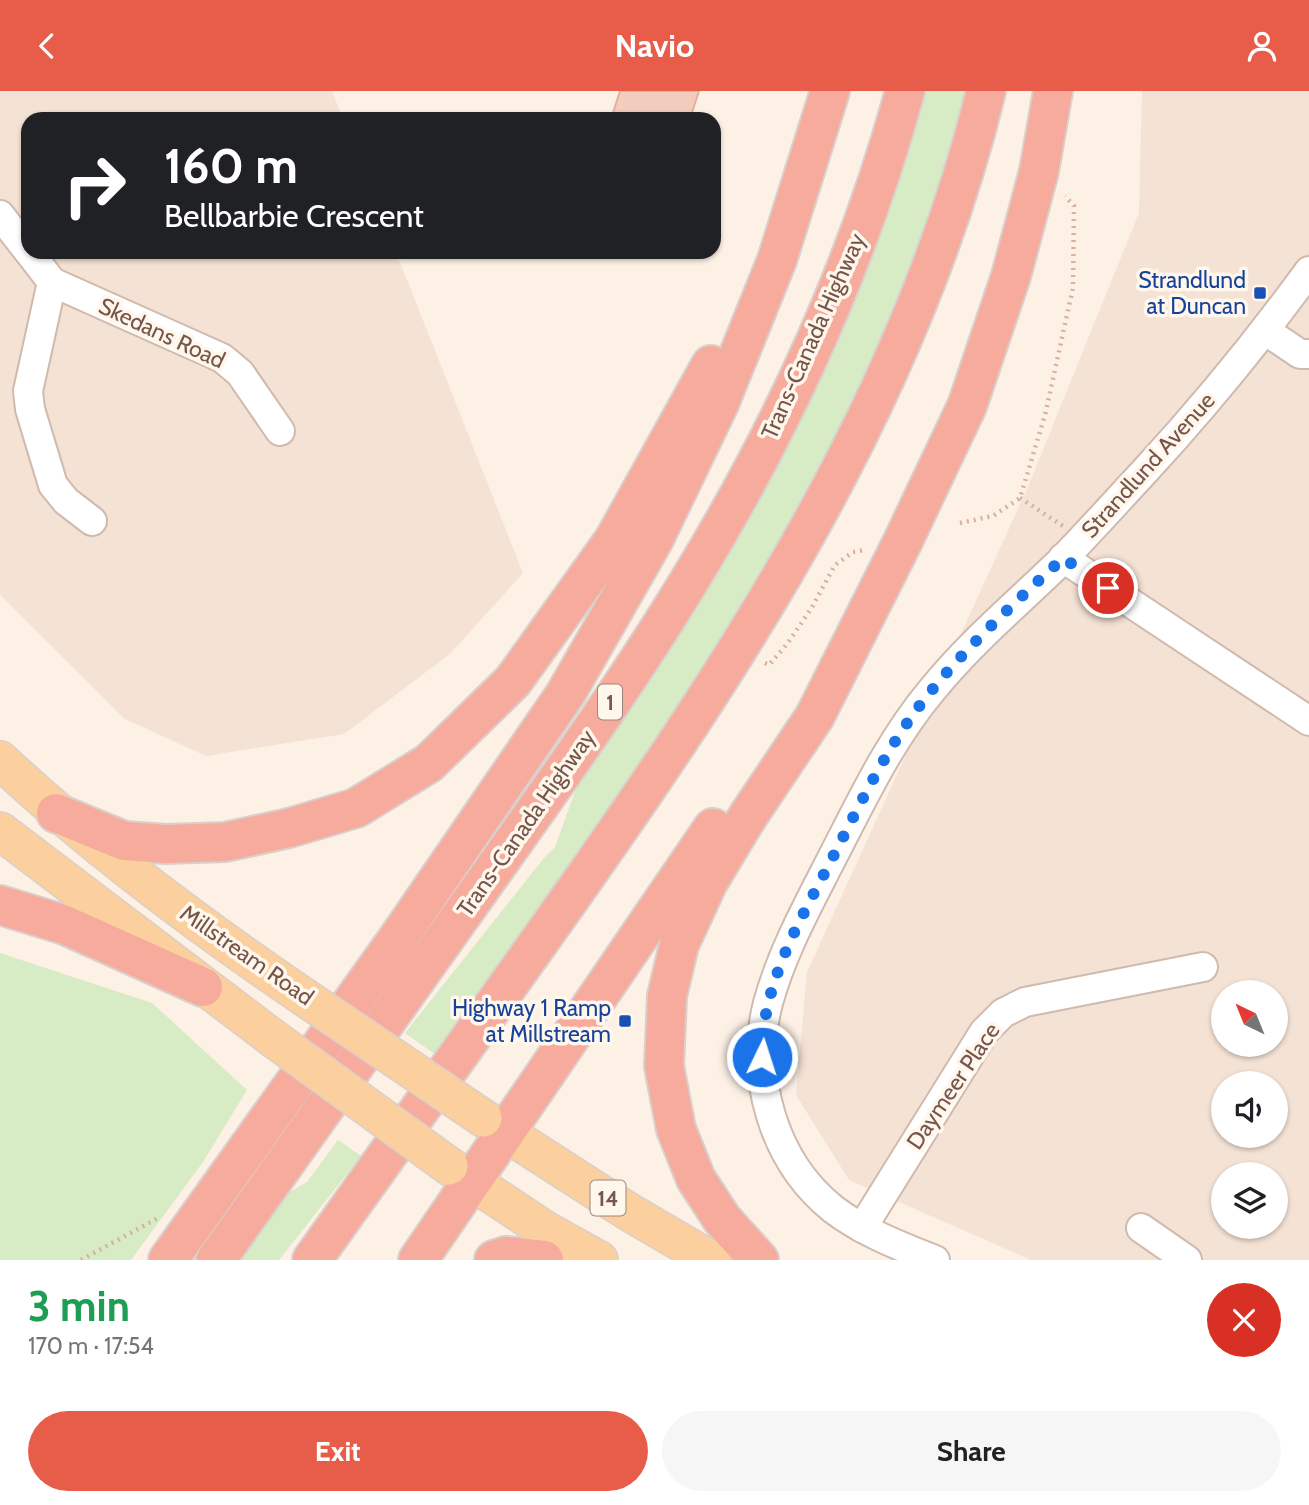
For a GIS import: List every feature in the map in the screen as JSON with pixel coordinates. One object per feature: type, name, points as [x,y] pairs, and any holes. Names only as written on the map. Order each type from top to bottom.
[{"type":"highway","points":[[56,813],[124,841],[166,844],[225,842],[289,828],[356,808],[429,762],[513,681],[614,540],[710,366],[787,182],[814,91]]},
{"type":"highway","points":[[168,1260],[400,937],[566,693],[647,551],[719,404],[777,260],[830,91]]},
{"type":"highway","name":"Trans-Canada Highway","points":[[216,1260],[549,792],[694,573],[754,465],[807,360],[863,225],[892,140],[905,91]]},
{"type":"highway","points":[[313,1260],[676,747],[739,649],[802,543],[860,433],[907,330],[947,223],[986,91]]},
{"type":"highway","points":[[418,1260],[460,1174],[666,896],[791,716],[884,546],[967,406],[1011,276],[1039,171],[1053,91]]},
{"type":"highway","points":[[759,1260],[722,1219],[696,1179],[676,1129],[664,1066],[667,996],[679,945],[708,882],[748,815],[815,716],[884,546]]},
{"type":"highway","points":[[0,905],[65,925],[203,987]]},
{"type":"highway","points":[[494,1260],[506,1256],[544,1260]]},
{"type":"main road","name":"Millstream Road","points":[[0,760],[56,813],[149,885],[304,997],[495,1126]]},
{"type":"main road","points":[[0,831],[203,987],[460,1174],[545,1230],[598,1260]]},
{"type":"main road","name":"14","points":[[495,1126],[629,1212],[711,1260]]},
{"type":"street","name":"Skedans Road","points":[[0,215],[21,243]]},
{"type":"street","name":"Skedans Road","points":[[34,259],[52,282],[222,358],[240,373],[280,431]]},
{"type":"street","name":"Strandlund Avenue","points":[[935,1260],[862,1228],[834,1209],[811,1188],[793,1164],[768,1108],[763,1074],[762,1040],[768,1005],[783,957],[891,747],[932,690],[992,624],[1072,548],[1145,471],[1266,331],[1309,271]]},
{"type":"street","points":[[52,282],[28,391],[30,409],[53,485],[66,501],[92,521]]},
{"type":"street","points":[[1266,331],[1300,353],[1309,354]]},
{"type":"street","points":[[1072,548],[1309,721]]},
{"type":"street","name":"Daymeer Place","points":[[862,1228],[984,1032],[1003,1013],[1025,1002],[1203,967]]},
{"type":"street","points":[[1141,1228],[1187,1260]]},
{"type":"path","points":[[960,523],[993,516],[1020,498],[1045,415],[1073,288],[1074,206],[1039,171]]},
{"type":"path","points":[[1020,498],[1072,548]]},
{"type":"path","points":[[739,649],[769,665],[788,644],[835,565],[853,552],[884,546]]},
{"type":"path","points":[[81,1260],[177,1208],[197,1221]]},
{"type":"shaded area","points":[[0,91],[332,91],[340,112],[21,112],[21,259],[399,259],[523,573],[450,654],[344,734],[206,756],[125,719],[0,595]]},
{"type":"shaded area","points":[[1142,91],[1309,91],[1309,1260],[1031,1260],[849,1180],[796,1095],[807,972],[1027,489],[1139,213]]},
{"type":"green space","points":[[926,91],[967,91],[930,219],[853,407],[762,576],[688,694],[548,899],[436,1055],[405,1033],[555,847],[577,786],[716,576],[763,492],[810,400],[862,283],[902,174]]},
{"type":"green space","points":[[0,953],[152,1003],[247,1090],[203,1162],[131,1260],[0,1260]]},
{"type":"green space","points":[[338,1140],[361,1156],[279,1260],[240,1260],[286,1194],[307,1182]]},
{"type":"building","points":[[620,91],[699,91],[692,112],[613,112]]},
{"type":"place","name":"Strandlund at Duncan","points":[[1260,293]]},
{"type":"place","name":"Highway 1 Ramp at Millstream","points":[[625,1021]]},
{"type":"route","points":[[762,1057],[768,1005],[783,957],[891,747],[932,690],[992,624],[1063,558],[1108,588]]}]
